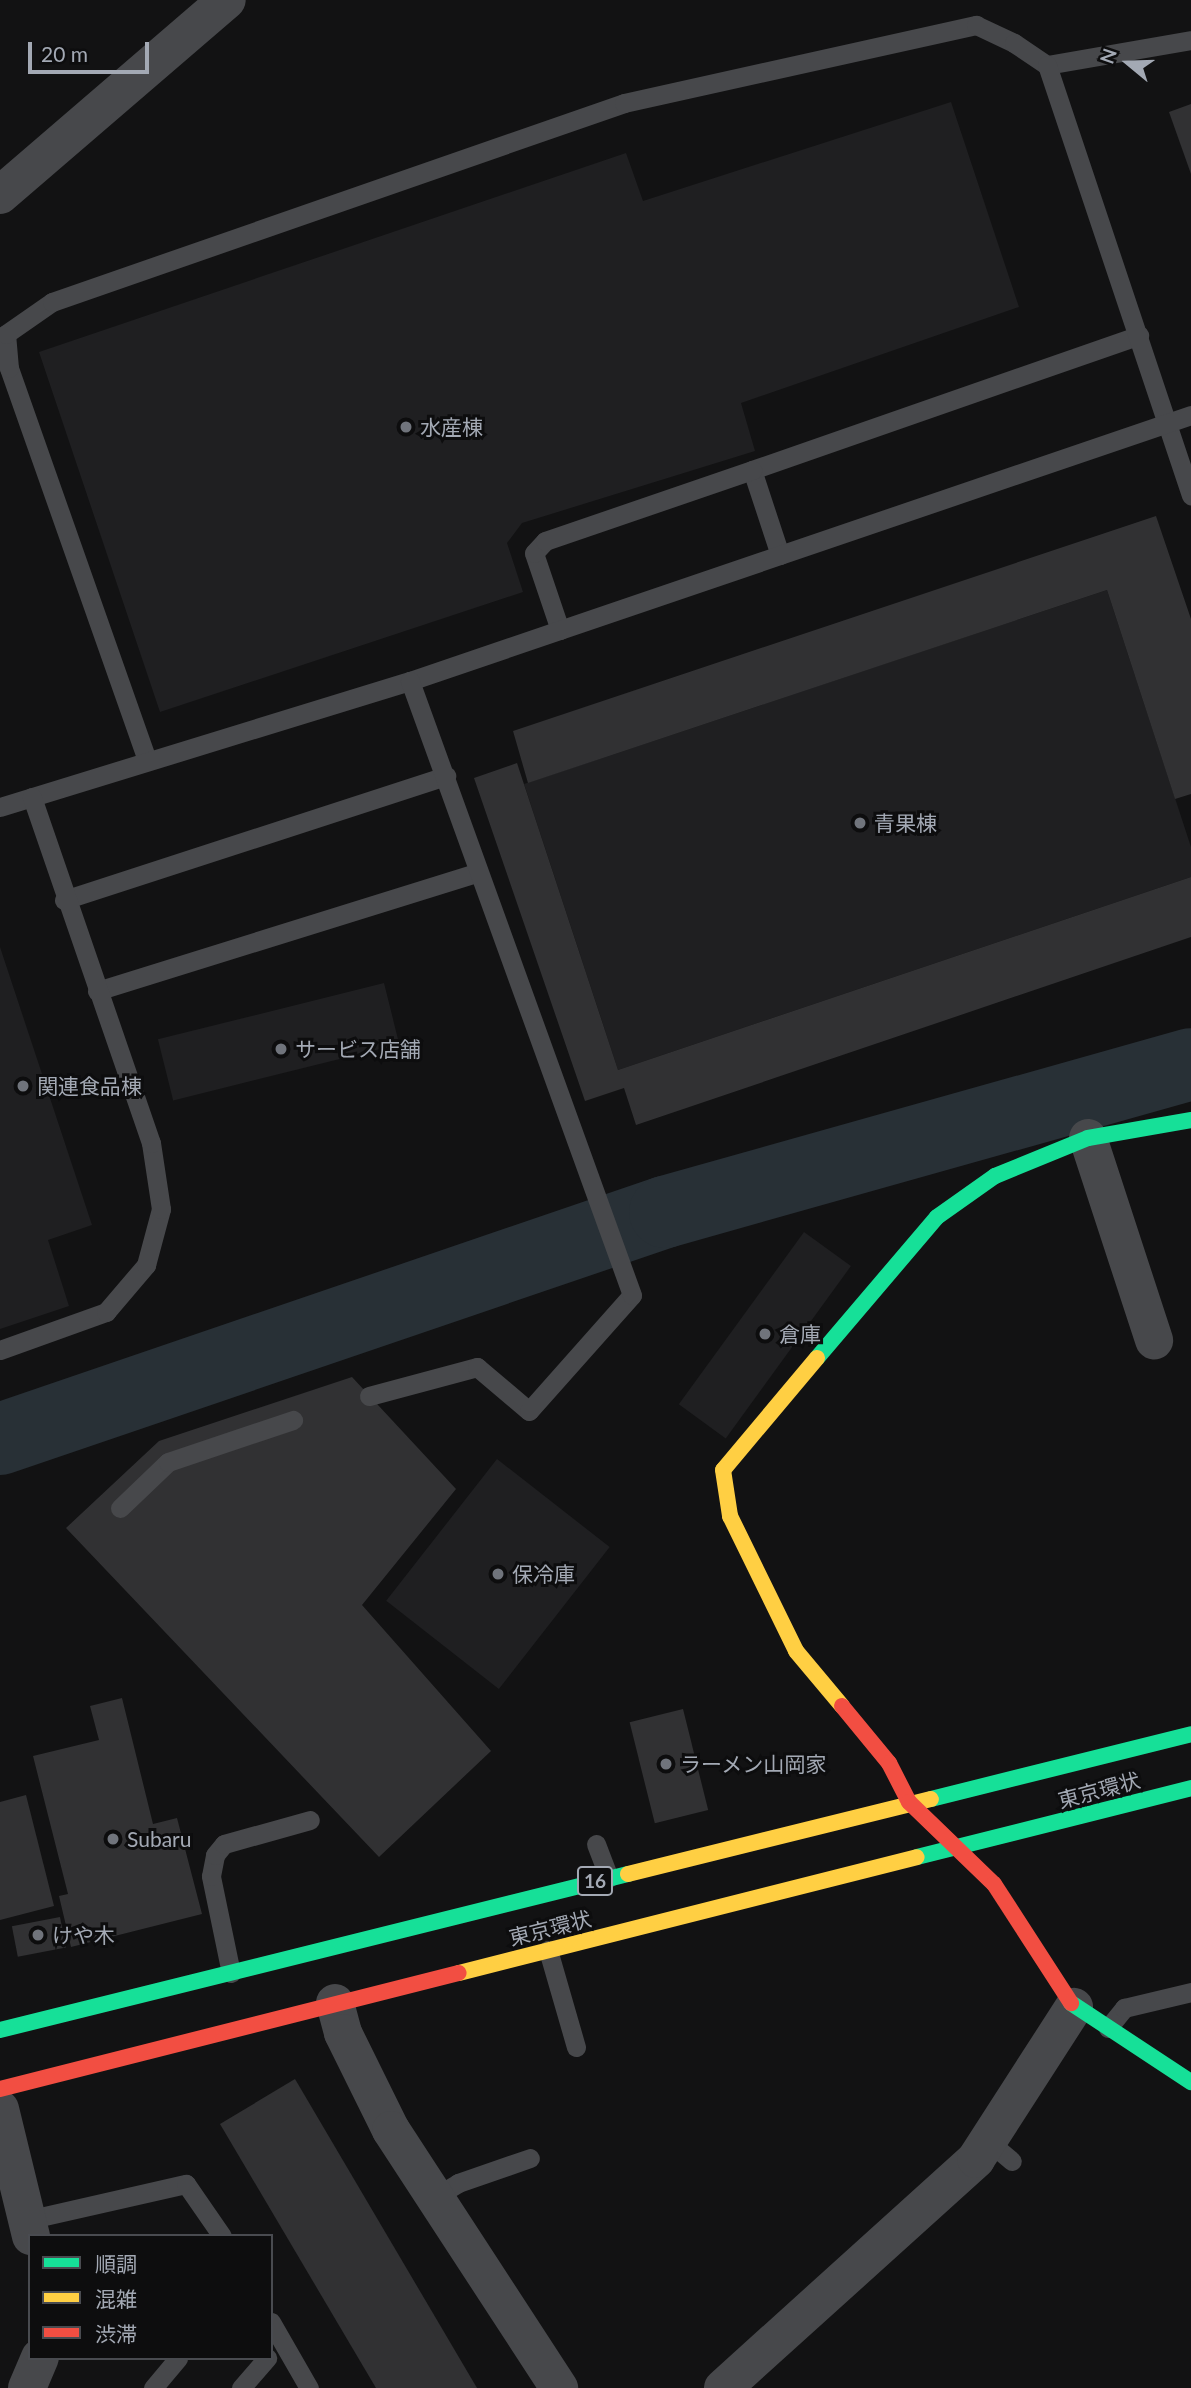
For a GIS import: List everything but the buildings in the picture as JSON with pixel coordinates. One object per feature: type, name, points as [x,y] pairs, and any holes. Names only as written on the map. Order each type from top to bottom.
[{"type":"main road","points":[[1191,1120],[1088,1138],[996,1175],[937,1217],[723,1470],[730,1516],[796,1651],[889,1763],[909,1802],[994,1884],[1074,2007],[1191,2081]]},
{"type":"main road","name":"東京環状","points":[[0,2030],[1191,1734]]},
{"type":"main road","name":"東京環状","points":[[0,2089],[1191,1788]]},
{"type":"street","points":[[0,195],[227,0]]},
{"type":"street","points":[[1088,1138],[1154,1340]]},
{"type":"street","points":[[335,2003],[343,2033],[391,2130],[559,2388]]},
{"type":"street","points":[[723,2388],[976,2159],[1000,2151],[1039,2042],[1074,2007]]},
{"type":"street","points":[[0,2109],[29,2228]]},
{"type":"street","points":[[27,2388],[39,2360]]},
{"type":"lane","points":[[147,760],[9,368],[6,334],[52,302],[624,103],[976,26],[1014,43],[1047,65],[1191,496]]},
{"type":"lane","points":[[1047,65],[1191,40]]},
{"type":"lane","points":[[559,630],[534,553],[545,541],[1139,335]]},
{"type":"lane","points":[[0,807],[410,681],[1191,415]]},
{"type":"lane","points":[[752,470],[780,555]]},
{"type":"lane","points":[[369,1396],[477,1367],[529,1411],[632,1295],[410,681]]},
{"type":"lane","points":[[64,900],[446,776]]},
{"type":"lane","points":[[0,1350],[106,1312],[146,1265],[161,1209],[150,1143],[64,900],[32,797]]},
{"type":"lane","points":[[97,991],[478,872]]},
{"type":"lane","points":[[120,1508],[168,1462],[292,1420]]},
{"type":"lane","points":[[231,1973],[211,1876],[215,1855],[224,1844],[310,1820]]},
{"type":"lane","points":[[596,1844],[609,1878]]},
{"type":"lane","points":[[548,1950],[576,2048]]},
{"type":"lane","points":[[1108,2028],[1124,2008],[1191,1992]]},
{"type":"lane","points":[[435,2197],[458,2183],[530,2158]]},
{"type":"lane","points":[[29,2228],[186,2184],[221,2234]]},
{"type":"lane","points":[[273,2329],[279,2351],[309,2388]]},
{"type":"lane","points":[[153,2388],[176,2360]]},
{"type":"lane","points":[[241,2388],[265,2360]]},
{"type":"shaded area","name":"水産棟","points":[[951,102],[1019,307],[741,403],[755,451],[522,523],[507,543],[523,592],[160,712],[39,352],[626,153],[643,201]]},
{"type":"shaded area","name":"青果棟","points":[[1107,590],[1191,847],[1191,877],[618,1070],[524,784]]},
{"type":"shaded area","name":"関連食品棟","points":[[0,947],[92,1225],[48,1240],[69,1306],[0,1329]]},
{"type":"shaded area","name":"サービス店舗","points":[[384,983],[399,1044],[173,1100],[158,1039]]},
{"type":"shaded area","name":"倉庫","points":[[804,1232],[851,1266],[726,1438],[679,1404]]},
{"type":"shaded area","name":"保冷庫","points":[[497,1459],[610,1547],[499,1689],[386,1601]]},
{"type":"waterway","points":[[0,1439],[665,1212],[1191,1064]]},
{"type":"traffic: fast","points":[[817,1358],[937,1217],[995,1176],[1088,1138],[1191,1120]]},
{"type":"traffic: fast","points":[[931,1799],[1191,1734]]},
{"type":"traffic: fast","points":[[917,1857],[1191,1788]]},
{"type":"traffic: fast","points":[[0,2030],[628,1874]]},
{"type":"traffic: fast","points":[[1071,2003],[1191,2082]]},
{"type":"traffic: slow","points":[[817,1358],[723,1470],[730,1516],[796,1651],[842,1706]]},
{"type":"traffic: slow","points":[[628,1874],[931,1799]]},
{"type":"traffic: slow","points":[[459,1973],[917,1857]]},
{"type":"traffic: jam","points":[[842,1706],[889,1763],[909,1802],[994,1884],[1071,2003]]},
{"type":"traffic: jam","points":[[0,2089],[459,1973]]},
{"type":"place","name":"水産棟","points":[[406,427]]},
{"type":"place","name":"青果棟","points":[[860,823]]},
{"type":"place","name":"サービス店舗","points":[[281,1049]]},
{"type":"place","name":"関連食品棟","points":[[23,1086]]},
{"type":"place","name":"倉庫","points":[[765,1334]]},
{"type":"place","name":"保冷庫","points":[[498,1574]]},
{"type":"place","name":"ラーメン山岡家","points":[[666,1764]]},
{"type":"place","name":"Subaru","points":[[113,1839]]},
{"type":"place","name":"けや木","points":[[38,1935]]}]
